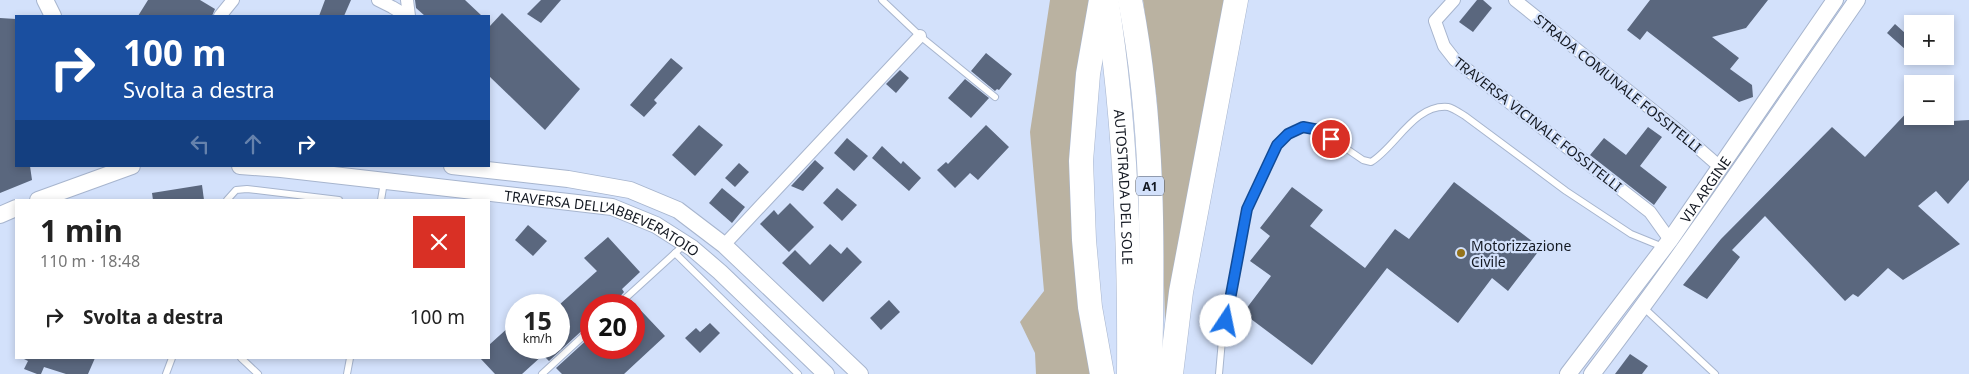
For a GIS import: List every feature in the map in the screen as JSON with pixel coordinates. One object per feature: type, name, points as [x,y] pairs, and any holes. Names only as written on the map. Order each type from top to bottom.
[{"type":"highway","points":[[1101,0],[1088,74],[1082,161],[1084,240],[1090,306],[1102,374]]},
{"type":"highway","name":"AUTOSTRADA DEL SOLE","points":[[1106,0],[1116,68],[1128,247],[1129,374]]},
{"type":"highway","name":"AUTOSTRADA DEL SOLE","points":[[1130,0],[1139,45],[1148,150],[1153,252],[1150,374]]},
{"type":"highway","points":[[1171,374],[1181,292],[1236,0]]},
{"type":"street","points":[[45,0],[52,15]]},
{"type":"street","points":[[221,15],[232,0]]},
{"type":"street","points":[[378,0],[406,15]]},
{"type":"street","points":[[407,0],[408,15]]},
{"type":"street","name":"TRAVERSA VICINALE FOSSITELLI","points":[[1454,0],[1435,21],[1444,46],[1456,60],[1650,212],[1667,244]]},
{"type":"street","name":"STRADA COMUNALE FOSSITELLI","points":[[1515,0],[1681,133],[1720,167]]},
{"type":"street","name":"VIA ARGINE","points":[[1568,374],[1667,244],[1835,0]]},
{"type":"street","name":"VIA ARGINE","points":[[1592,374],[1643,307],[1736,176],[1857,0]]},
{"type":"street","points":[[724,245],[920,36]]},
{"type":"street","points":[[40,199],[97,172],[126,167]]},
{"type":"street","name":"TRAVERSA DELL'ABBEVERATOIO","points":[[254,167],[612,207],[656,225],[681,248],[720,272],[826,374]]},
{"type":"street","name":"TRAVERSA DELL'ABBEVERATOIO","points":[[461,167],[568,179],[630,190],[678,210],[724,245],[860,374]]},
{"type":"street","points":[[0,215],[15,208]]},
{"type":"lane","points":[[882,0],[920,36],[996,97]]},
{"type":"lane","points":[[1219,374],[1222,340],[1247,209],[1277,145],[1288,134],[1303,127],[1319,130],[1362,160],[1371,162],[1382,155],[1413,121],[1428,109],[1449,107],[1465,116],[1566,191],[1631,234],[1667,244]]},
{"type":"lane","points":[[381,199],[384,182]]},
{"type":"lane","points":[[228,199],[236,190],[247,189],[331,199]]},
{"type":"lane","points":[[630,294],[681,248],[795,373]]},
{"type":"lane","points":[[1643,307],[1715,374]]},
{"type":"lane","points":[[542,374],[580,339]]},
{"type":"lane","points":[[166,374],[172,359]]},
{"type":"lane","points":[[242,359],[258,374]]},
{"type":"lane","points":[[347,374],[350,359]]},
{"type":"shaded area","points":[[1050,0],[1089,0],[1087,27],[1097,374],[1036,374],[1035,353],[1020,322],[1044,291],[1030,132]]},
{"type":"shaded area","points":[[1143,0],[1225,0],[1167,322],[1165,321],[1157,101]]},
{"type":"building","points":[[148,0],[200,0],[215,9],[212,15],[139,15]]},
{"type":"building","points":[[325,0],[351,0],[344,15],[319,15]]},
{"type":"building","points":[[415,0],[465,0],[481,15],[424,15],[416,8]]},
{"type":"building","points":[[541,0],[561,0],[541,23],[527,14]]},
{"type":"building","points":[[1477,0],[1483,0],[1492,8],[1473,32],[1459,22]]},
{"type":"building","points":[[1650,0],[1768,0],[1746,28],[1712,37],[1739,58],[1730,69],[1752,85],[1753,97],[1739,102],[1647,31],[1640,40],[1627,30]]},
{"type":"building","points":[[502,13],[580,89],[545,130],[490,77],[490,26]]},
{"type":"building","points":[[0,18],[15,19],[15,167],[30,167],[32,180],[0,193]]},
{"type":"building","points":[[1895,24],[1904,32],[1904,48],[1887,33]]},
{"type":"building","points":[[986,53],[1012,74],[999,90],[995,91],[971,71]]},
{"type":"building","points":[[671,58],[683,68],[654,100],[657,103],[644,117],[630,105]]},
{"type":"building","points":[[900,70],[909,78],[896,93],[886,84]]},
{"type":"building","points":[[965,79],[989,98],[971,118],[948,98]]},
{"type":"building","points":[[1904,116],[1904,125],[1954,125],[1954,121],[1969,120],[1969,180],[1948,204],[1936,191],[1918,206],[1960,244],[1903,280],[1888,268],[1858,297],[1853,294],[1845,301],[1765,216],[1732,250],[1740,257],[1707,299],[1683,285],[1721,239],[1832,127],[1865,157]]},
{"type":"building","points":[[699,125],[723,145],[695,176],[672,155]]},
{"type":"building","points":[[986,125],[1009,147],[978,180],[970,173],[955,188],[937,170],[946,162],[948,164]]},
{"type":"building","points":[[1648,127],[1662,137],[1640,166],[1667,187],[1654,205],[1590,155],[1604,138],[1626,155]]},
{"type":"building","points":[[847,138],[868,156],[854,171],[834,153]]},
{"type":"building","points":[[882,146],[901,164],[903,161],[921,178],[909,191],[872,158]]},
{"type":"building","points":[[815,160],[824,168],[803,191],[791,186]]},
{"type":"building","points":[[739,163],[749,172],[735,187],[725,178]]},
{"type":"building","points":[[1454,182],[1541,248],[1508,291],[1492,278],[1458,323],[1387,268],[1312,365],[1243,313],[1271,276],[1250,261],[1270,236],[1260,228],[1292,187],[1323,210],[1310,226],[1365,268],[1395,229],[1409,239]]},
{"type":"building","points":[[202,185],[204,199],[153,199],[152,193]]},
{"type":"building","points":[[722,188],[745,207],[732,223],[709,203]]},
{"type":"building","points":[[837,188],[857,205],[842,221],[823,203]]},
{"type":"building","points":[[790,203],[814,227],[789,252],[760,224],[774,210],[778,215]]},
{"type":"building","points":[[528,225],[547,241],[533,256],[515,240]]},
{"type":"building","points":[[608,237],[640,272],[622,289],[624,292],[622,294],[580,294],[580,332],[570,342],[570,295],[597,271],[584,258]]},
{"type":"building","points":[[830,244],[841,254],[847,247],[862,262],[823,302],[782,263],[795,250],[810,265]]},
{"type":"building","points":[[889,300],[900,312],[881,330],[870,318]]},
{"type":"building","points":[[645,315],[665,336],[645,355]]},
{"type":"building","points":[[710,323],[720,333],[700,353],[685,338],[696,328],[700,332]]},
{"type":"building","points":[[505,330],[505,359],[539,359],[522,374],[495,374],[481,359],[490,359],[490,344]]},
{"type":"building","points":[[580,346],[580,359],[640,359],[624,374],[562,374],[556,368],[566,359],[570,359],[570,355]]},
{"type":"building","points":[[1630,354],[1648,366],[1642,374],[1615,374]]},
{"type":"building","points":[[24,359],[95,359],[88,374],[66,374],[44,367],[41,374],[37,374],[24,369],[28,361]]},
{"type":"place","name":"Motorizzazione Civile","points":[[1461,253]]},
{"type":"route","points":[[1226,321],[1247,209],[1277,145],[1288,134],[1303,127],[1319,130],[1331,139]]}]
